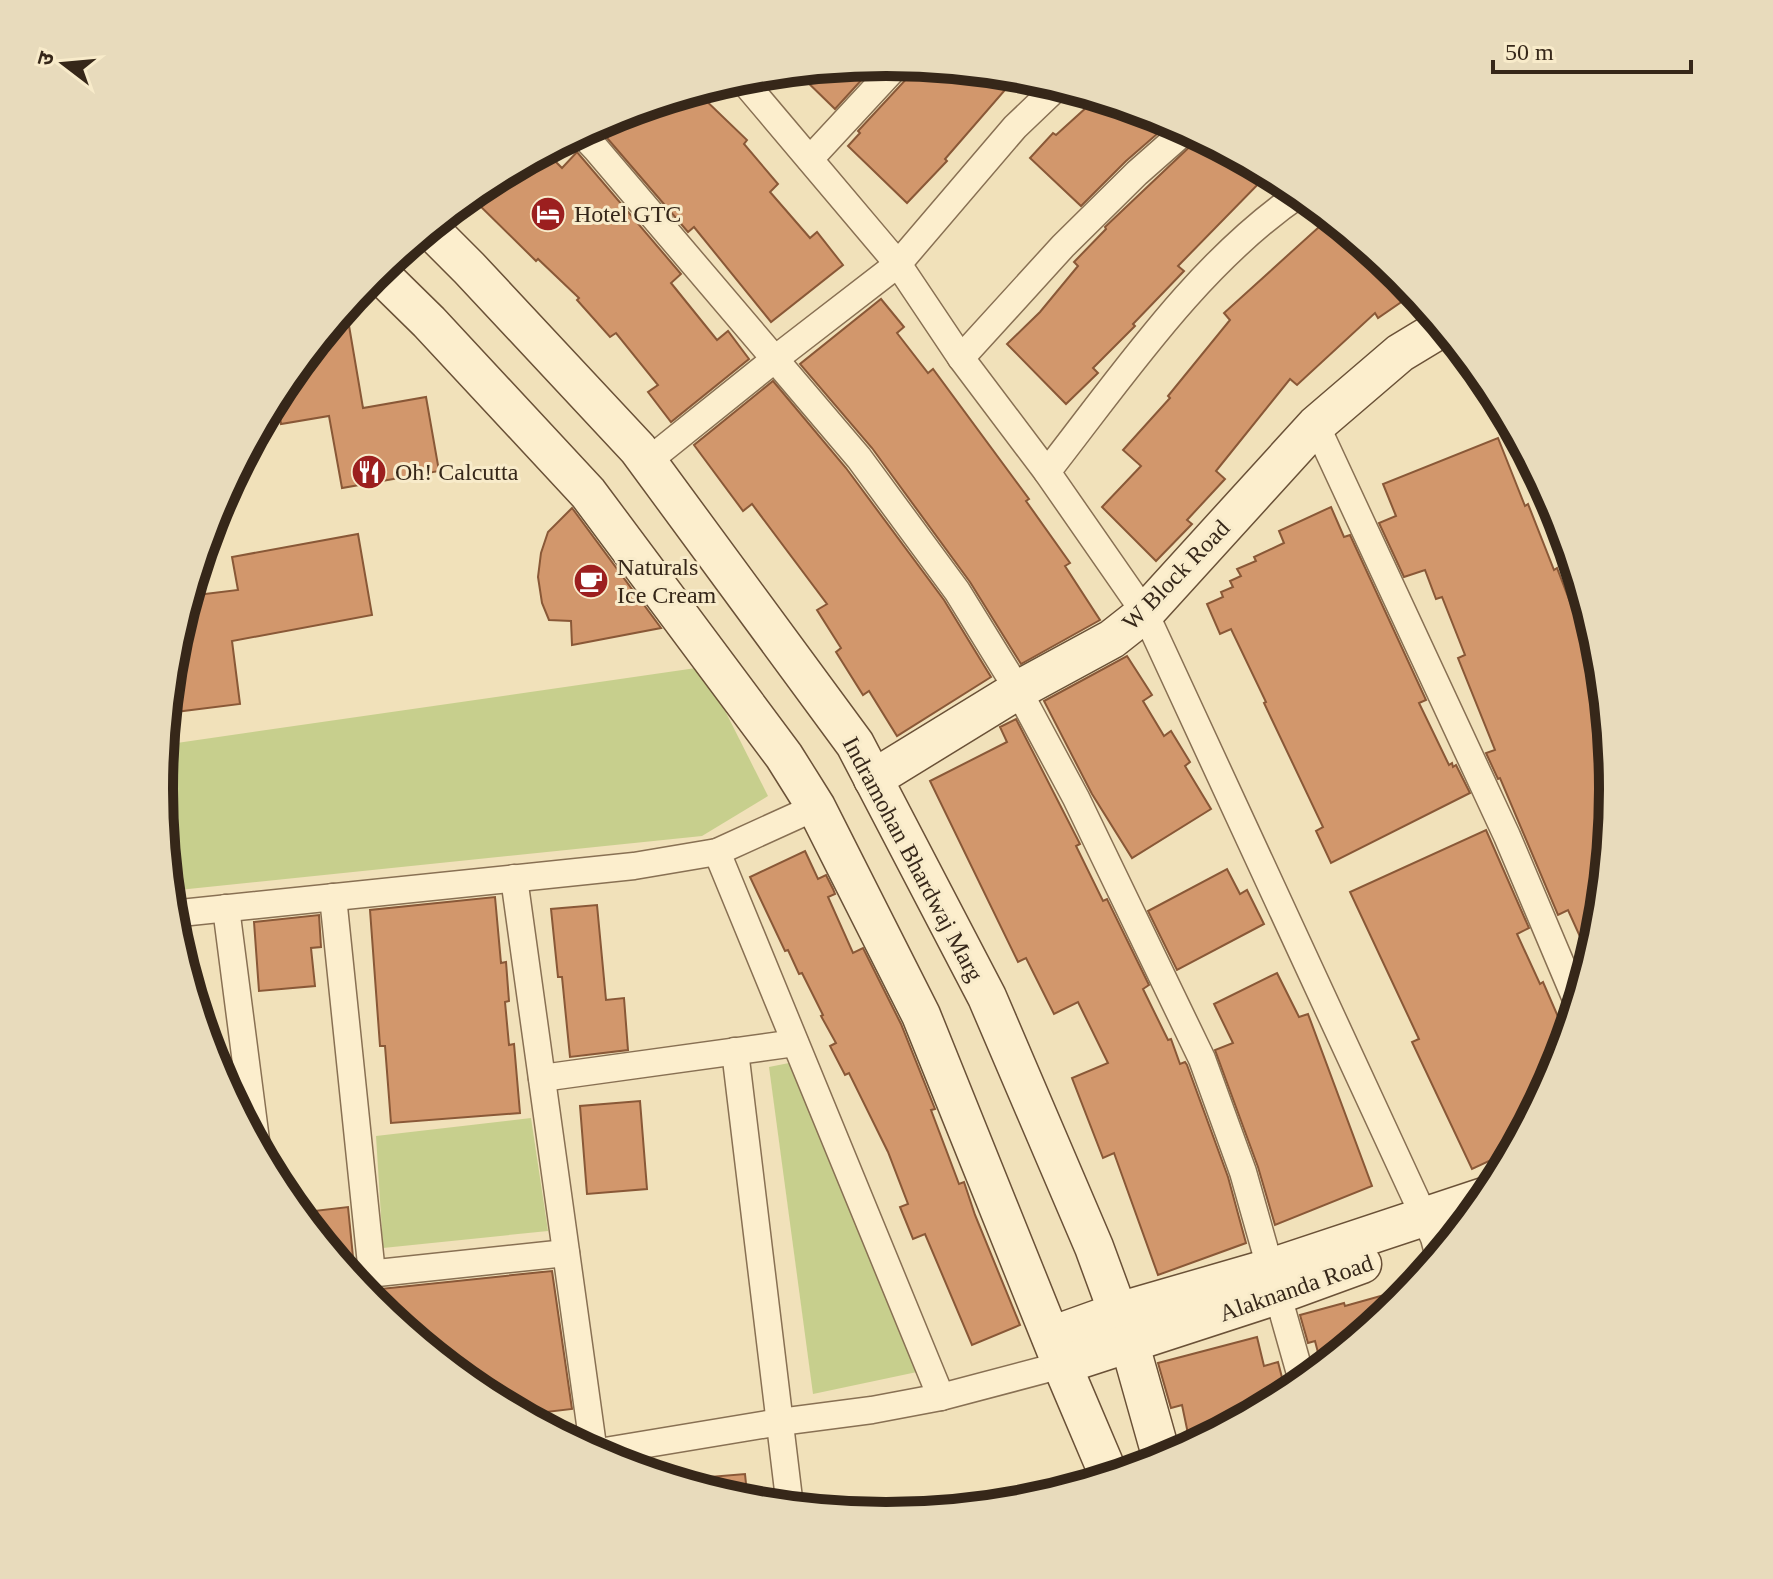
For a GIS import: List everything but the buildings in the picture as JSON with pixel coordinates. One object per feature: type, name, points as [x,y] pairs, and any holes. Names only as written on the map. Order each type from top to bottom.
[{"type":"street","points":[[810,159],[887,76]]},
{"type":"street","points":[[751,89],[898,264],[961,358],[1047,472],[1145,613],[1440,1236]]},
{"type":"street","points":[[648,461],[898,264],[1015,127],[1049,95]]},
{"type":"street","points":[[961,358],[1063,246],[1177,138]]},
{"type":"street","points":[[589,141],[859,458],[948,579],[1018,690],[1076,798],[1202,1059],[1243,1172],[1299,1371]]},
{"type":"street","points":[[1047,472],[1179,303],[1268,215],[1290,201]]},
{"type":"street","name":"Indramohan Bhardwaj Marg","points":[[437,236],[648,461],[855,744],[987,997],[1094,1247],[1124,1328],[1159,1449]]},
{"type":"street","points":[[387,281],[588,493],[784,756],[816,807],[921,1015],[1106,1468]]},
{"type":"street","name":"W Block Road","points":[[873,779],[1018,690],[1112,639],[1145,613],[1316,425],[1400,353],[1434,332]]},
{"type":"street","points":[[1316,425],[1507,836],[1571,989]]},
{"type":"street","points":[[184,913],[634,866],[717,852],[816,807]]},
{"type":"street","points":[[717,852],[941,1397]]},
{"type":"street","points":[[514,878],[591,1439]]},
{"type":"street","points":[[333,897],[360,1270]]},
{"type":"street","points":[[226,908],[253,1116]]},
{"type":"street","points":[[542,1078],[795,1043]]},
{"type":"street","points":[[735,1051],[789,1496]]},
{"type":"street","name":"Alaknanda Road","points":[[1056,1351],[1274,1282],[1440,1236]]},
{"type":"street","points":[[364,1275],[566,1253]]},
{"type":"street","points":[[614,1449],[941,1397],[1056,1351]]},
{"type":"green space","points":[[703,667],[768,796],[702,836],[180,890],[173,790],[175,743]]},
{"type":"green space","points":[[789,1063],[917,1372],[813,1394],[769,1067]]},
{"type":"green space","points":[[531,1118],[548,1231],[383,1248],[376,1136]]},
{"type":"place","name":"Hotel GTC","points":[[548,214]]},
{"type":"place","name":"Oh! Calcutta","points":[[369,472]]},
{"type":"place","name":"Naturals Ice Cream","points":[[591,581]]}]
